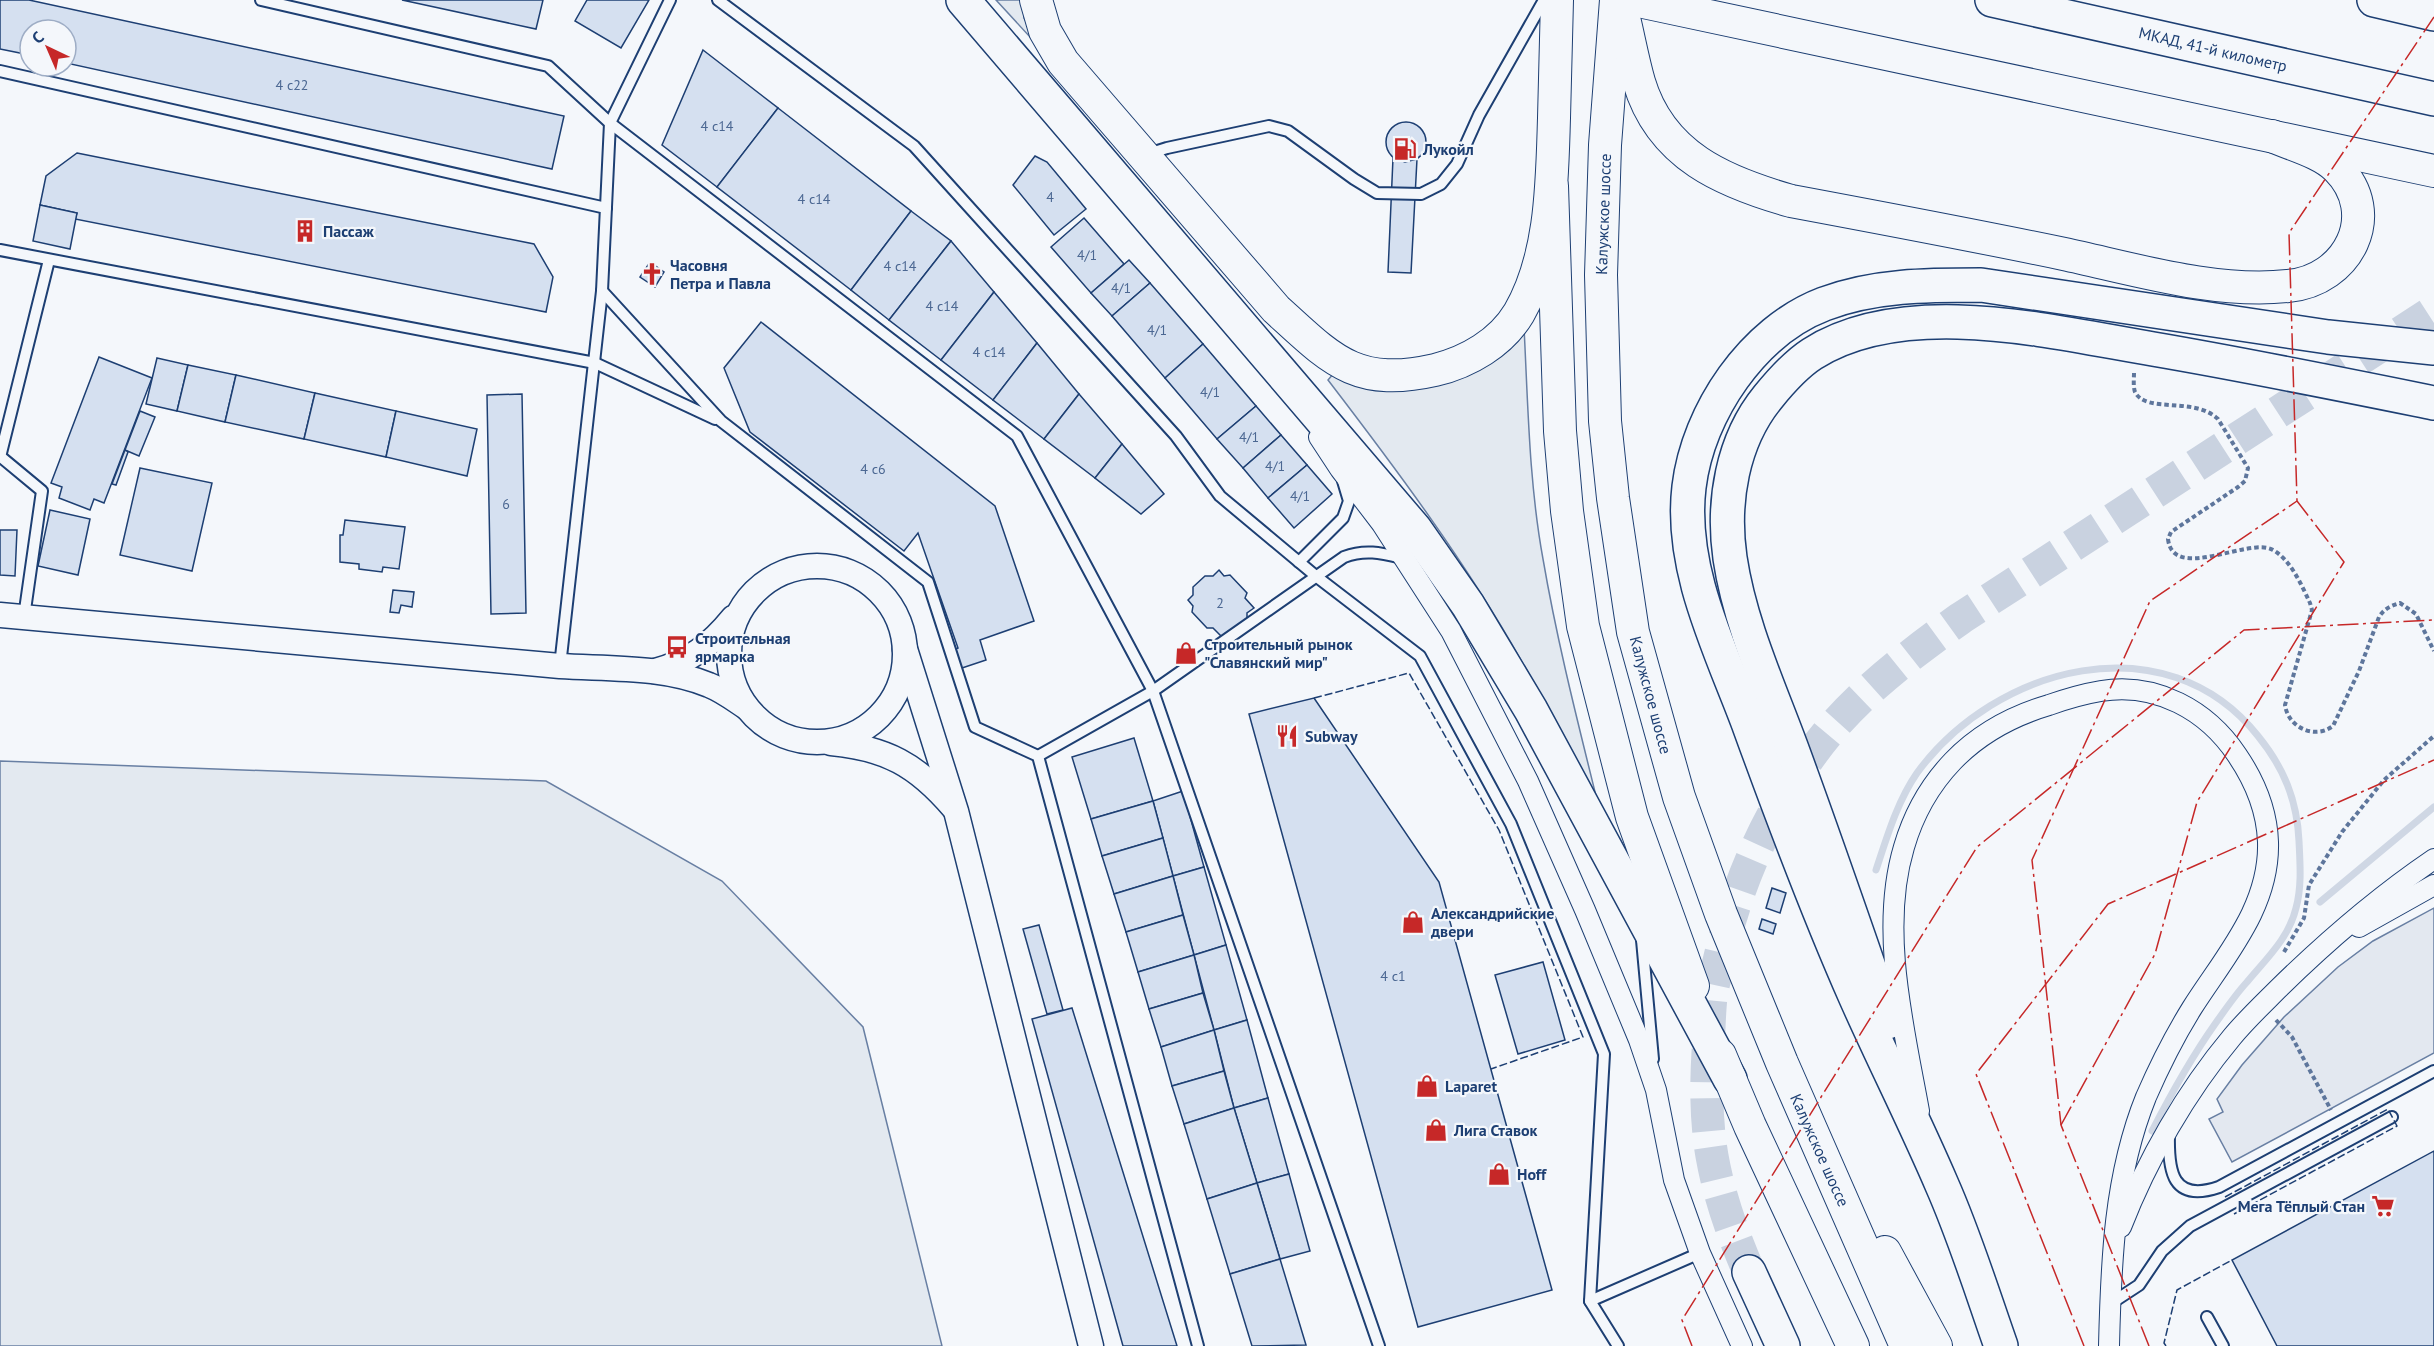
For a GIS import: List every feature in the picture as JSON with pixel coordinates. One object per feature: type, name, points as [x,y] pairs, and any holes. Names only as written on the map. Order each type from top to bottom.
[{"type":"highway","points":[[963,0],[1415,530],[1468,605],[1531,710],[1639,900],[1730,1079]]},
{"type":"highway","name":"МКАД, 41-й километр","points":[[1992,0],[2434,99]]},
{"type":"highway","points":[[2373,0],[2434,14]]},
{"type":"highway","points":[[1943,1186],[1856,997],[1797,856],[1704,604],[1692,558],[1688,528],[1689,486],[1698,447],[1715,403],[1743,362],[1779,329],[1822,304],[1872,291],[1923,285],[1981,285],[2328,337],[2434,348]]},
{"type":"highway","points":[[2001,1346],[1943,1186],[1836,869],[1750,637],[1738,597],[1730,556],[1728,516],[1731,479],[1740,443],[1759,408],[1783,379],[1813,354],[1852,336],[1889,327],[1932,322],[1979,322],[2034,329],[2240,364],[2428,401]]},
{"type":"highway","points":[[1749,1272],[1783,1346]]},
{"type":"main road","points":[[1036,0],[1045,31],[1063,62],[1276,309],[1312,342],[1341,364],[1372,375],[1409,375],[1442,368],[1476,354],[1499,338],[1518,314],[1532,287],[1544,240],[1552,186]]},
{"type":"main road","points":[[1557,0],[1552,186],[1560,431],[1567,511],[1583,626],[1632,817],[1678,949],[1730,1079],[1853,1346]]},
{"type":"main road","points":[[1618,0],[1639,83],[1651,110],[1681,150],[1706,169],[1746,188],[1791,201],[2192,281],[2264,288],[2290,286],[2316,279],[2337,264],[2350,249],[2357,230],[2359,212],[2353,188],[2336,166],[2272,136]]},
{"type":"main road","name":"Калужское шоссе","points":[[1618,0],[1605,145],[1600,276],[1606,432],[1613,498],[1633,632],[1678,797],[1721,915],[1782,1063],[1906,1346]]},
{"type":"main road","points":[[1634,0],[2434,171]]},
{"type":"main road","points":[[1782,1063],[1936,1346]]},
{"type":"street","points":[[1270,362],[1340,469],[1382,524],[1451,631],[1528,781],[1639,1040],[1656,1090],[1674,1180],[1700,1253],[1742,1346]]},
{"type":"street","points":[[652,671],[676,666],[693,657],[711,643],[764,583],[778,574],[795,568],[812,565],[838,568],[862,577],[888,600],[903,632],[905,649],[956,811],[1091,1346]]},
{"type":"street","points":[[741,608],[729,641],[728,658],[736,692],[757,719],[771,730],[787,737],[879,750],[903,762],[940,792],[956,811]]},
{"type":"street","points":[[0,615],[560,666],[652,671],[693,679],[712,686],[746,707]]},
{"type":"street","points":[[821,742],[855,734],[882,713],[900,683],[905,649]]},
{"type":"street","points":[[1921,1120],[1902,1014],[1892,926],[1896,877],[1904,847],[1916,815],[1933,786],[1952,762],[1975,740],[2000,724],[2027,712],[2102,690],[2137,690],[2172,699],[2212,724],[2243,763],[2255,788],[2264,814],[2268,841],[2266,870],[2249,922],[2181,1027],[2146,1099],[2122,1174],[2116,1207],[2109,1346]]},
{"type":"street","points":[[2115,1243],[2128,1208],[2169,1130],[2208,1068],[2233,1036],[2325,945],[2376,901],[2434,859]]},
{"type":"street","points":[[2325,945],[2434,885]]},
{"type":"street","points":[[2110,1304],[2121,1346]]},
{"type":"lane","points":[[261,0],[548,66],[610,123],[1017,436],[1153,691],[1379,1346]]},
{"type":"lane","points":[[560,666],[602,291],[610,123],[670,0]]},
{"type":"lane","points":[[718,0],[914,146],[1176,436],[1220,496],[1317,577],[1420,656],[1511,824],[1604,1054],[1590,1301],[1618,1346]]},
{"type":"lane","points":[[1144,156],[1167,148],[1269,126],[1288,131],[1377,193],[1421,194],[1441,184],[1457,164],[1479,115],[1544,0]]},
{"type":"lane","points":[[0,71],[606,208]]},
{"type":"lane","points":[[0,250],[595,363],[721,421]]},
{"type":"lane","points":[[24,617],[42,491],[0,457],[49,260]]},
{"type":"lane","points":[[602,291],[721,421],[928,582],[975,727],[1038,756]]},
{"type":"lane","points":[[1299,562],[1342,518],[1349,501],[1340,469]]},
{"type":"lane","points":[[1038,756],[1153,691],[1344,557],[1358,552],[1377,552],[1405,559]]},
{"type":"lane","points":[[1038,756],[1198,1346]]},
{"type":"lane","points":[[1632,817],[1636,865]]},
{"type":"lane","points":[[1639,900],[1656,1090]]},
{"type":"lane","points":[[2169,1130],[2169,1161],[2174,1178],[2189,1189],[2207,1191],[2434,1071]]},
{"type":"lane","points":[[2110,1304],[2139,1285],[2162,1251],[2190,1226],[2392,1117]]},
{"type":"lane","points":[[1590,1301],[1700,1253]]},
{"type":"lane","points":[[2207,1317],[2223,1346]]},
{"type":"path","points":[[2134,364],[2134,390],[2141,400],[2149,403],[2194,406],[2212,413],[2218,419],[2247,468],[2245,481],[2238,487],[2171,532],[2168,539],[2169,545],[2184,557],[2194,559],[2254,546],[2273,549],[2288,563],[2310,603],[2312,610],[2285,705],[2289,718],[2312,733],[2326,731],[2333,726],[2359,671],[2379,617],[2392,605],[2400,603],[2416,614],[2434,651]]},
{"type":"shaded area","points":[[996,0],[1024,0],[1024,18],[1042,50]]},
{"type":"shaded area","points":[[1524,327],[1530,443],[1538,530],[1561,651],[1598,804],[1531,678],[1477,587],[1405,482],[1328,380],[1333,374],[1370,385]]},
{"type":"shaded area","points":[[0,761],[546,781],[722,881],[863,1027],[942,1346],[0,1346]]},
{"type":"shaded area","points":[[2434,908],[2434,1053],[2232,1162],[2209,1119],[2223,1112],[2217,1099],[2242,1065],[2284,1017],[2338,967],[2373,941]]},
{"type":"building","points":[[0,0],[29,0],[564,116],[552,169],[78,66],[78,18],[18,18],[18,53],[0,49]]},
{"type":"building","points":[[402,0],[543,0],[536,29]]},
{"type":"building","points":[[587,0],[649,0],[621,48],[575,21]]},
{"type":"building","points":[[703,50],[778,108],[717,187],[662,145]]},
{"type":"building","points":[[778,108],[911,211],[851,290],[717,187]]},
{"type":"building","points":[[1406,122],[1420,128],[1426,142],[1420,156],[1406,162],[1392,156],[1386,142],[1392,128]]},
{"type":"building","name":"Пассаж","points":[[77,153],[534,244],[553,277],[546,312],[75,219],[77,213],[40,205],[46,176]]},
{"type":"building","points":[[1035,156],[1047,162],[1086,209],[1054,235],[1013,185]]},
{"type":"building","points":[[1393,158],[1405,162],[1417,159],[1411,273],[1388,272]]},
{"type":"building","points":[[40,205],[77,213],[70,249],[33,241]]},
{"type":"building","points":[[911,211],[951,241],[889,320],[851,290]]},
{"type":"building","points":[[1084,218],[1124,264],[1091,293],[1051,247]]},
{"type":"building","points":[[951,241],[994,292],[941,360],[889,320]]},
{"type":"building","points":[[1129,260],[1150,283],[1112,316],[1091,293]]},
{"type":"building","name":"Часовня Петра и Павла","points":[[650,262],[664,272],[655,287],[640,277]]},
{"type":"building","points":[[1150,283],[1203,344],[1165,378],[1112,316]]},
{"type":"building","points":[[994,292],[1037,343],[993,400],[941,360]]},
{"type":"building","points":[[761,322],[995,506],[1034,621],[980,640],[986,660],[959,669],[953,650],[958,648],[918,533],[904,551],[750,432],[724,368]]},
{"type":"building","points":[[1037,343],[1079,394],[1044,439],[993,400]]},
{"type":"building","points":[[1203,344],[1256,406],[1217,439],[1165,378]]},
{"type":"building","points":[[99,357],[152,378],[104,503],[94,499],[90,510],[59,498],[62,487],[51,483]]},
{"type":"building","points":[[157,358],[188,365],[177,411],[146,404]]},
{"type":"building","points":[[188,365],[236,375],[225,422],[177,411]]},
{"type":"building","points":[[236,375],[315,393],[304,439],[225,422]]},
{"type":"building","points":[[315,393],[396,411],[386,457],[304,439]]},
{"type":"building","points":[[522,394],[526,613],[491,614],[487,395]]},
{"type":"building","points":[[1079,394],[1122,444],[1095,478],[1044,439]]},
{"type":"building","points":[[1256,406],[1281,435],[1243,468],[1217,439]]},
{"type":"building","points":[[140,411],[155,417],[139,456],[125,450]]},
{"type":"building","points":[[396,411],[477,429],[467,476],[386,457]]},
{"type":"building","points":[[1281,435],[1307,465],[1268,498],[1243,468]]},
{"type":"building","points":[[1122,444],[1164,494],[1141,514],[1095,478]]},
{"type":"building","points":[[125,450],[128,452],[116,485],[112,484]]},
{"type":"building","points":[[1307,465],[1332,494],[1294,528],[1268,498]]},
{"type":"building","points":[[140,468],[212,483],[192,571],[120,555]]},
{"type":"building","points":[[50,510],[90,519],[78,575],[38,566]]},
{"type":"building","points":[[345,520],[405,527],[399,569],[383,567],[382,572],[359,569],[359,564],[340,562],[340,535],[343,535]]},
{"type":"building","points":[[0,530],[17,530],[15,576],[0,575]]},
{"type":"building","points":[[1219,570],[1224,576],[1230,575],[1247,593],[1245,598],[1254,608],[1247,613],[1247,621],[1234,633],[1227,633],[1222,637],[1213,628],[1207,628],[1192,612],[1193,606],[1188,600],[1193,595],[1193,587],[1205,576],[1213,576]]},
{"type":"building","points":[[393,590],[414,592],[412,607],[401,605],[399,613],[390,612]]},
{"type":"building","points":[[1314,698],[1439,882],[1552,1290],[1418,1327],[1249,714]]},
{"type":"building","points":[[1134,738],[1153,801],[1091,819],[1072,757]]},
{"type":"building","points":[[1183,791],[1204,867],[1173,876],[1153,801]]},
{"type":"building","points":[[1153,801],[1163,838],[1102,856],[1091,819]]},
{"type":"building","points":[[1163,838],[1173,876],[1114,894],[1102,856]]},
{"type":"building","points":[[1204,867],[1226,945],[1194,955],[1173,876]]},
{"type":"building","points":[[1173,876],[1183,915],[1126,932],[1114,894]]},
{"type":"building","points":[[1772,888],[1786,893],[1780,913],[1766,908]]},
{"type":"building","points":[[1183,915],[1194,955],[1138,972],[1126,932]]},
{"type":"building","points":[[1762,919],[1776,924],[1773,934],[1759,929]]},
{"type":"building","points":[[1039,925],[1063,1010],[1047,1014],[1023,929]]},
{"type":"building","points":[[1226,945],[1247,1020],[1214,1030],[1194,955]]},
{"type":"building","points":[[1194,955],[1203,993],[1149,1009],[1138,972]]},
{"type":"building","points":[[1543,962],[1565,1040],[1518,1054],[1495,975]]},
{"type":"building","points":[[1203,993],[1214,1030],[1161,1047],[1149,1009]]},
{"type":"building","points":[[1072,1008],[1177,1346],[1123,1346],[1032,1019]]},
{"type":"building","points":[[1247,1020],[1268,1098],[1234,1108],[1214,1030]]},
{"type":"building","points":[[1214,1030],[1224,1071],[1172,1086],[1161,1047]]},
{"type":"building","points":[[1224,1071],[1234,1108],[1184,1124],[1172,1086]]},
{"type":"building","points":[[1268,1098],[1289,1174],[1257,1183],[1234,1108]]},
{"type":"building","points":[[1234,1108],[1257,1183],[1207,1199],[1184,1124]]},
{"type":"building","name":"Мега Тёплый Cтан","points":[[2434,1151],[2434,1346],[2277,1346],[2232,1260]]},
{"type":"building","points":[[1289,1174],[1310,1251],[1280,1259],[1257,1183]]},
{"type":"building","points":[[1257,1183],[1280,1259],[1230,1274],[1207,1199]]},
{"type":"building","points":[[1280,1259],[1306,1345],[1252,1346],[1230,1274]]},
{"type":"waterway","points":[[1876,870],[1898,808],[1917,773],[1950,736],[1990,706],[2035,684],[2082,671],[2130,669],[2177,678],[2220,700],[2258,736],[2282,772],[2292,798],[2298,826],[2300,874],[2298,900],[2293,919],[2282,939],[2234,997],[2206,1037],[2152,1131]]},
{"type":"waterway","points":[[2320,902],[2434,807]]},
{"type":"tunnel","points":[[1749,1272],[1723,1201],[1710,1143],[1707,1091],[1711,997],[1727,929],[1745,875],[1768,825],[1813,752],[1828,732],[1863,696],[1921,647],[1961,618],[2434,311]]},
{"type":"fence","points":[[1314,698],[1409,673],[1499,830],[1583,1037],[1491,1069]]},
{"type":"fence","points":[[2225,1197],[2388,1109],[2397,1126],[2234,1214]]},
{"type":"fence","points":[[2166,1346],[2164,1343],[2177,1290],[2232,1260]]},
{"type":"power","points":[[2061,1125],[2155,954],[2197,802],[2344,562],[2297,501],[2289,233],[2434,17]]},
{"type":"power","points":[[2149,1346],[2061,1125],[2032,860],[2150,601],[2297,501]]},
{"type":"power","points":[[1692,1346],[1682,1320],[1977,847],[2244,630],[2434,620]]},
{"type":"power","points":[[2084,1346],[1976,1074],[2108,904],[2434,760]]},
{"type":"place","name":"Лукойл","points":[[1405,149]]},
{"type":"place","name":"Пассаж","points":[[305,231]]},
{"type":"place","name":"Часовня Петра и Павла","points":[[652,274]]},
{"type":"place","name":"Строительная ярмарка","points":[[677,647]]},
{"type":"place","name":"Строительный рынок \"Славянский мир\"","points":[[1186,653]]},
{"type":"place","name":"Subway","points":[[1287,736]]},
{"type":"place","name":"Александрийские двери","points":[[1413,922]]},
{"type":"place","name":"Laparet","points":[[1427,1086]]},
{"type":"place","name":"Лига Ставок","points":[[1436,1130]]},
{"type":"place","name":"Hoff","points":[[1499,1174]]},
{"type":"place","name":"Мега Тёплый Cтан","points":[[2383,1206]]}]
